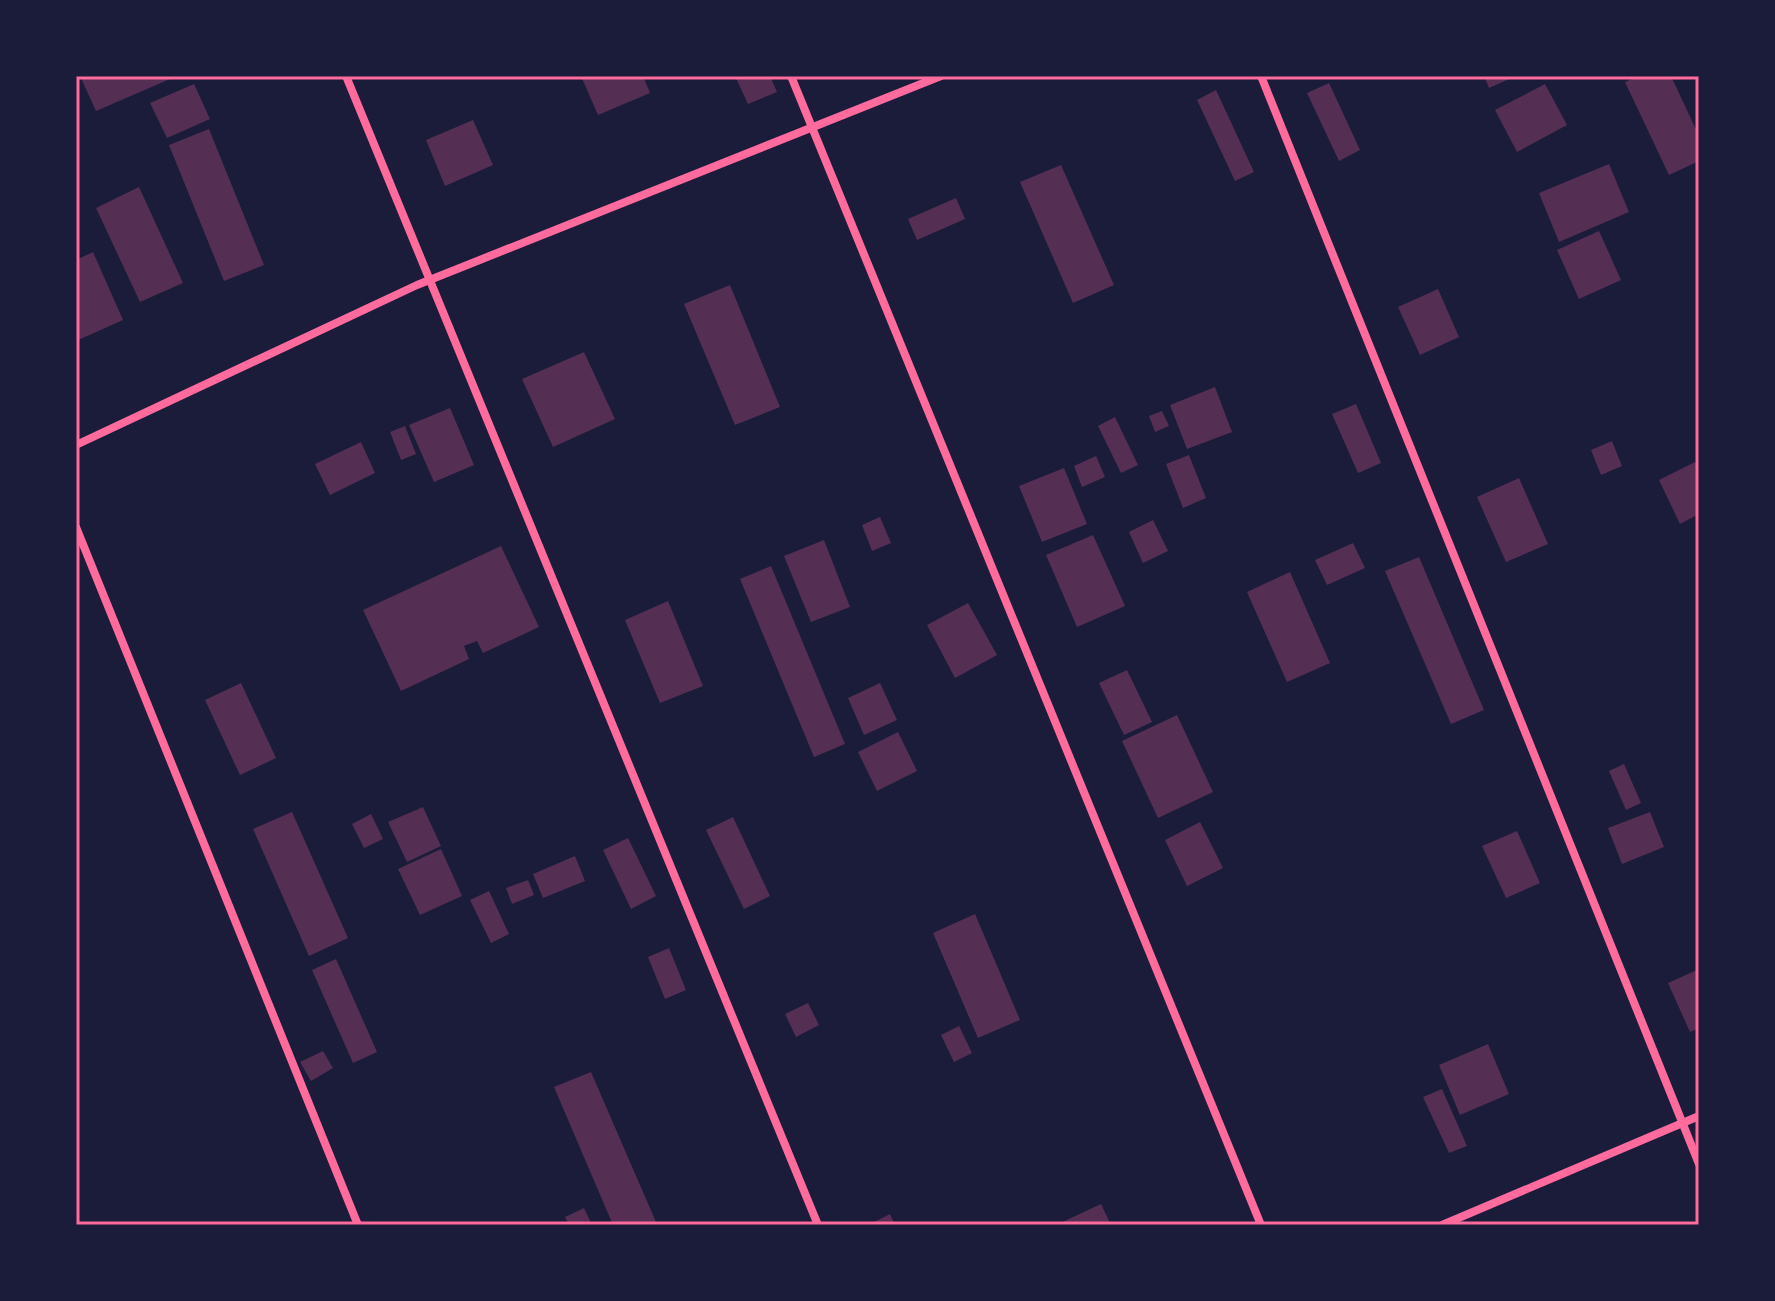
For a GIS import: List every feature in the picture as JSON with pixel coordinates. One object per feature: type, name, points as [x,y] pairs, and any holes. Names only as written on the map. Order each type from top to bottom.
[{"type":"street","points":[[346,76],[818,1225]]},
{"type":"street","points":[[791,76],[1261,1225]]},
{"type":"street","points":[[76,445],[430,280],[941,76]]},
{"type":"street","points":[[1261,76],[1699,1164]]},
{"type":"street","points":[[76,527],[358,1225]]},
{"type":"street","points":[[1442,1225],[1699,1116]]},
{"type":"building","points":[[80,76],[177,76],[96,111]]},
{"type":"building","points":[[581,76],[643,76],[650,93],[598,115]]},
{"type":"building","points":[[735,76],[770,76],[777,92],[748,104]]},
{"type":"building","points":[[1484,76],[1516,76],[1489,88]]},
{"type":"building","points":[[1639,76],[1671,76],[1699,136],[1699,161],[1669,175],[1625,82]]},
{"type":"building","points":[[1329,83],[1360,150],[1339,161],[1307,93]]},
{"type":"building","points":[[194,84],[210,119],[167,138],[150,103]]},
{"type":"building","points":[[1545,84],[1567,125],[1517,152],[1495,110]]},
{"type":"building","points":[[1216,90],[1254,172],[1235,181],[1197,100]]},
{"type":"building","points":[[473,120],[493,165],[445,186],[426,140]]},
{"type":"building","points":[[209,129],[264,265],[224,281],[169,145]]},
{"type":"building","points":[[1609,164],[1629,212],[1559,242],[1539,193]]},
{"type":"building","points":[[1061,165],[1114,285],[1073,303],[1020,182]]},
{"type":"building","points":[[139,187],[183,283],[140,302],[96,208]]},
{"type":"building","points":[[956,198],[965,219],[917,240],[908,219]]},
{"type":"building","points":[[1599,231],[1621,280],[1579,299],[1557,250]]},
{"type":"building","points":[[93,252],[123,320],[76,341],[76,260]]},
{"type":"building","points":[[730,285],[780,407],[735,425],[684,304]]},
{"type":"building","points":[[1438,289],[1459,337],[1420,355],[1398,307]]},
{"type":"building","points":[[584,352],[615,419],[553,447],[522,379]]},
{"type":"building","points":[[1215,387],[1232,432],[1187,449],[1170,405]]},
{"type":"building","points":[[1356,404],[1381,463],[1358,473],[1332,414]]},
{"type":"building","points":[[450,408],[474,465],[434,482],[409,425]]},
{"type":"building","points":[[1162,411],[1169,426],[1155,432],[1149,416]]},
{"type":"building","points":[[1115,417],[1138,465],[1121,473],[1098,426]]},
{"type":"building","points":[[405,426],[416,454],[401,460],[390,432]]},
{"type":"building","points":[[1612,441],[1622,466],[1601,475],[1591,450]]},
{"type":"building","points":[[361,442],[375,473],[330,495],[315,464]]},
{"type":"building","points":[[1189,455],[1206,498],[1183,508],[1166,464]]},
{"type":"building","points":[[1096,456],[1105,477],[1082,487],[1074,466]]},
{"type":"building","points":[[1695,462],[1699,469],[1699,514],[1680,524],[1659,480]]},
{"type":"building","points":[[1064,468],[1087,524],[1042,542],[1019,486]]},
{"type":"building","points":[[1519,478],[1548,544],[1506,562],[1477,497]]},
{"type":"building","points":[[880,517],[891,543],[872,551],[862,525]]},
{"type":"building","points":[[1153,520],[1168,551],[1143,563],[1129,532]]},
{"type":"building","points":[[1093,535],[1125,606],[1077,627],[1046,555]]},
{"type":"building","points":[[824,540],[850,607],[811,622],[784,556]]},
{"type":"building","points":[[1353,543],[1365,568],[1327,585],[1315,560]]},
{"type":"building","points":[[501,546],[539,627],[483,653],[477,641],[464,646],[469,659],[401,691],[363,610]]},
{"type":"building","points":[[1419,557],[1484,710],[1451,724],[1385,571]]},
{"type":"building","points":[[771,566],[845,744],[814,757],[740,579]]},
{"type":"building","points":[[1290,572],[1330,663],[1287,682],[1247,592]]},
{"type":"building","points":[[668,601],[703,686],[660,703],[625,620]]},
{"type":"building","points":[[968,603],[997,655],[955,678],[927,625]]},
{"type":"building","points":[[1127,670],[1152,722],[1124,735],[1099,683]]},
{"type":"building","points":[[241,683],[276,758],[240,775],[205,700]]},
{"type":"building","points":[[880,683],[897,720],[864,735],[848,698]]},
{"type":"building","points":[[1177,715],[1213,792],[1158,818],[1122,741]]},
{"type":"building","points":[[898,732],[917,771],[877,791],[858,752]]},
{"type":"building","points":[[1624,764],[1641,803],[1626,810],[1609,771]]},
{"type":"building","points":[[423,807],[441,846],[407,862],[388,822]]},
{"type":"building","points":[[292,812],[348,938],[309,956],[253,829]]},
{"type":"building","points":[[1650,812],[1664,847],[1622,864],[1608,828]]},
{"type":"building","points":[[371,814],[383,839],[364,848],[352,824]]},
{"type":"building","points":[[733,817],[770,896],[744,909],[706,830]]},
{"type":"building","points":[[1200,822],[1223,868],[1187,886],[1165,840]]},
{"type":"building","points":[[1517,831],[1540,883],[1506,898],[1482,846]]},
{"type":"building","points":[[628,838],[656,896],[631,909],[603,850]]},
{"type":"building","points":[[441,849],[462,896],[420,915],[398,869]]},
{"type":"building","points":[[575,856],[585,881],[543,898],[533,874]]},
{"type":"building","points":[[528,880],[534,895],[512,904],[506,888]]},
{"type":"building","points":[[489,891],[509,934],[491,943],[470,900]]},
{"type":"building","points":[[975,914],[1020,1020],[978,1038],[933,933]]},
{"type":"building","points":[[669,948],[686,990],[665,999],[648,957]]},
{"type":"building","points":[[336,959],[377,1052],[353,1063],[312,970]]},
{"type":"building","points":[[1699,969],[1699,1028],[1690,1032],[1668,983]]},
{"type":"building","points":[[808,1003],[819,1025],[796,1037],[785,1014]]},
{"type":"building","points":[[959,1026],[972,1053],[954,1062],[941,1035]]},
{"type":"building","points":[[1488,1044],[1509,1094],[1460,1115],[1439,1065]]},
{"type":"building","points":[[323,1051],[333,1068],[311,1081],[300,1062]]},
{"type":"building","points":[[591,1072],[656,1222],[649,1225],[613,1225],[554,1087]]},
{"type":"building","points":[[1442,1089],[1467,1146],[1449,1153],[1423,1097]]},
{"type":"building","points":[[1101,1204],[1111,1225],[1056,1225]]},
{"type":"building","points":[[584,1208],[592,1225],[569,1225],[565,1217]]},
{"type":"building","points":[[890,1214],[895,1225],[868,1225]]}]
